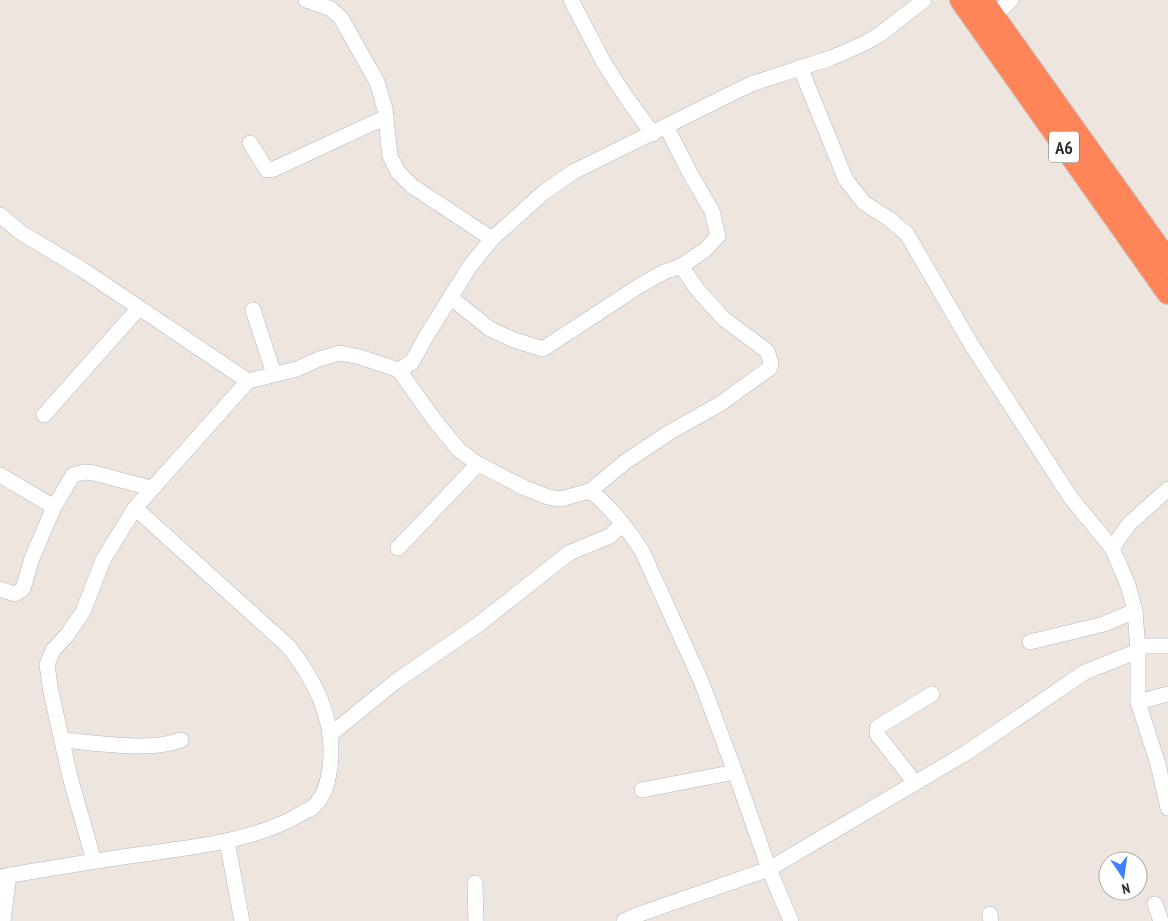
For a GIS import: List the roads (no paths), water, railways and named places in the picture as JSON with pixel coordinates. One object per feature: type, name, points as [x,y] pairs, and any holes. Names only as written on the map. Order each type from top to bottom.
[{"type":"highway","name":"A6","points":[[962,0],[1168,293]]},
{"type":"highway","name":"A6","points":[[988,8],[1168,261]]},
{"type":"street","points":[[306,0],[331,9],[341,18],[377,82],[386,116],[390,156],[398,172],[412,186],[492,240]]},
{"type":"street","points":[[450,297],[490,329],[514,340],[543,349],[639,286],[664,272],[681,266],[704,250],[718,236],[712,211],[690,175],[660,130],[626,97],[604,63],[571,0]]},
{"type":"street","points":[[399,370],[412,362],[470,266],[492,240],[543,193],[573,172],[751,84],[831,58],[863,44],[879,35],[924,0]]},
{"type":"street","points":[[988,8],[1011,0]]},
{"type":"street","points":[[800,67],[846,180],[864,203],[888,218],[907,234],[975,351],[1071,498],[1112,548],[1128,585],[1135,611],[1138,648],[1138,702],[1158,764],[1168,808]]},
{"type":"street","points":[[250,143],[267,170],[274,170],[386,116]]},
{"type":"street","points":[[0,215],[20,232],[83,270],[248,381]]},
{"type":"street","points":[[94,862],[70,777],[51,692],[47,665],[53,650],[67,635],[83,612],[103,560],[135,508],[248,381],[297,369],[319,359],[340,353],[360,357],[399,370],[417,398],[459,450],[478,464],[525,488],[548,497],[560,499],[590,491],[625,462],[670,432],[720,404],[770,368],[771,362],[767,351],[724,319],[697,289],[681,266]]},
{"type":"street","points":[[44,416],[139,308]]},
{"type":"street","points":[[253,310],[274,374]]},
{"type":"street","points":[[398,548],[478,464]]},
{"type":"street","points":[[0,589],[15,594],[23,589],[32,558],[54,507],[74,475],[85,472],[151,488]]},
{"type":"street","points":[[0,475],[54,507]]},
{"type":"street","points":[[1112,548],[1129,524],[1168,489]]},
{"type":"street","points":[[590,491],[599,497],[642,551],[697,672],[735,772],[768,869],[792,921]]},
{"type":"street","points":[[3,921],[4,876],[227,841],[272,828],[293,819],[314,806],[325,791],[332,753],[331,734],[325,712],[315,688],[300,660],[288,646],[135,508]]},
{"type":"street","points":[[331,734],[395,682],[479,624],[569,553],[610,536],[622,525]]},
{"type":"street","points":[[1030,642],[1095,626],[1135,611]]},
{"type":"street","points":[[624,921],[637,914],[768,869],[966,752],[1085,672],[1138,648],[1168,646]]},
{"type":"street","points":[[915,782],[880,739],[877,734],[878,726],[932,694]]},
{"type":"street","points":[[1138,702],[1168,694]]},
{"type":"street","points":[[62,740],[150,747],[168,745],[181,740]]},
{"type":"street","points":[[642,790],[735,772]]},
{"type":"street","points":[[227,841],[242,921]]},
{"type":"street","points":[[476,883],[476,921]]},
{"type":"street","points":[[1154,904],[1161,921]]}]
